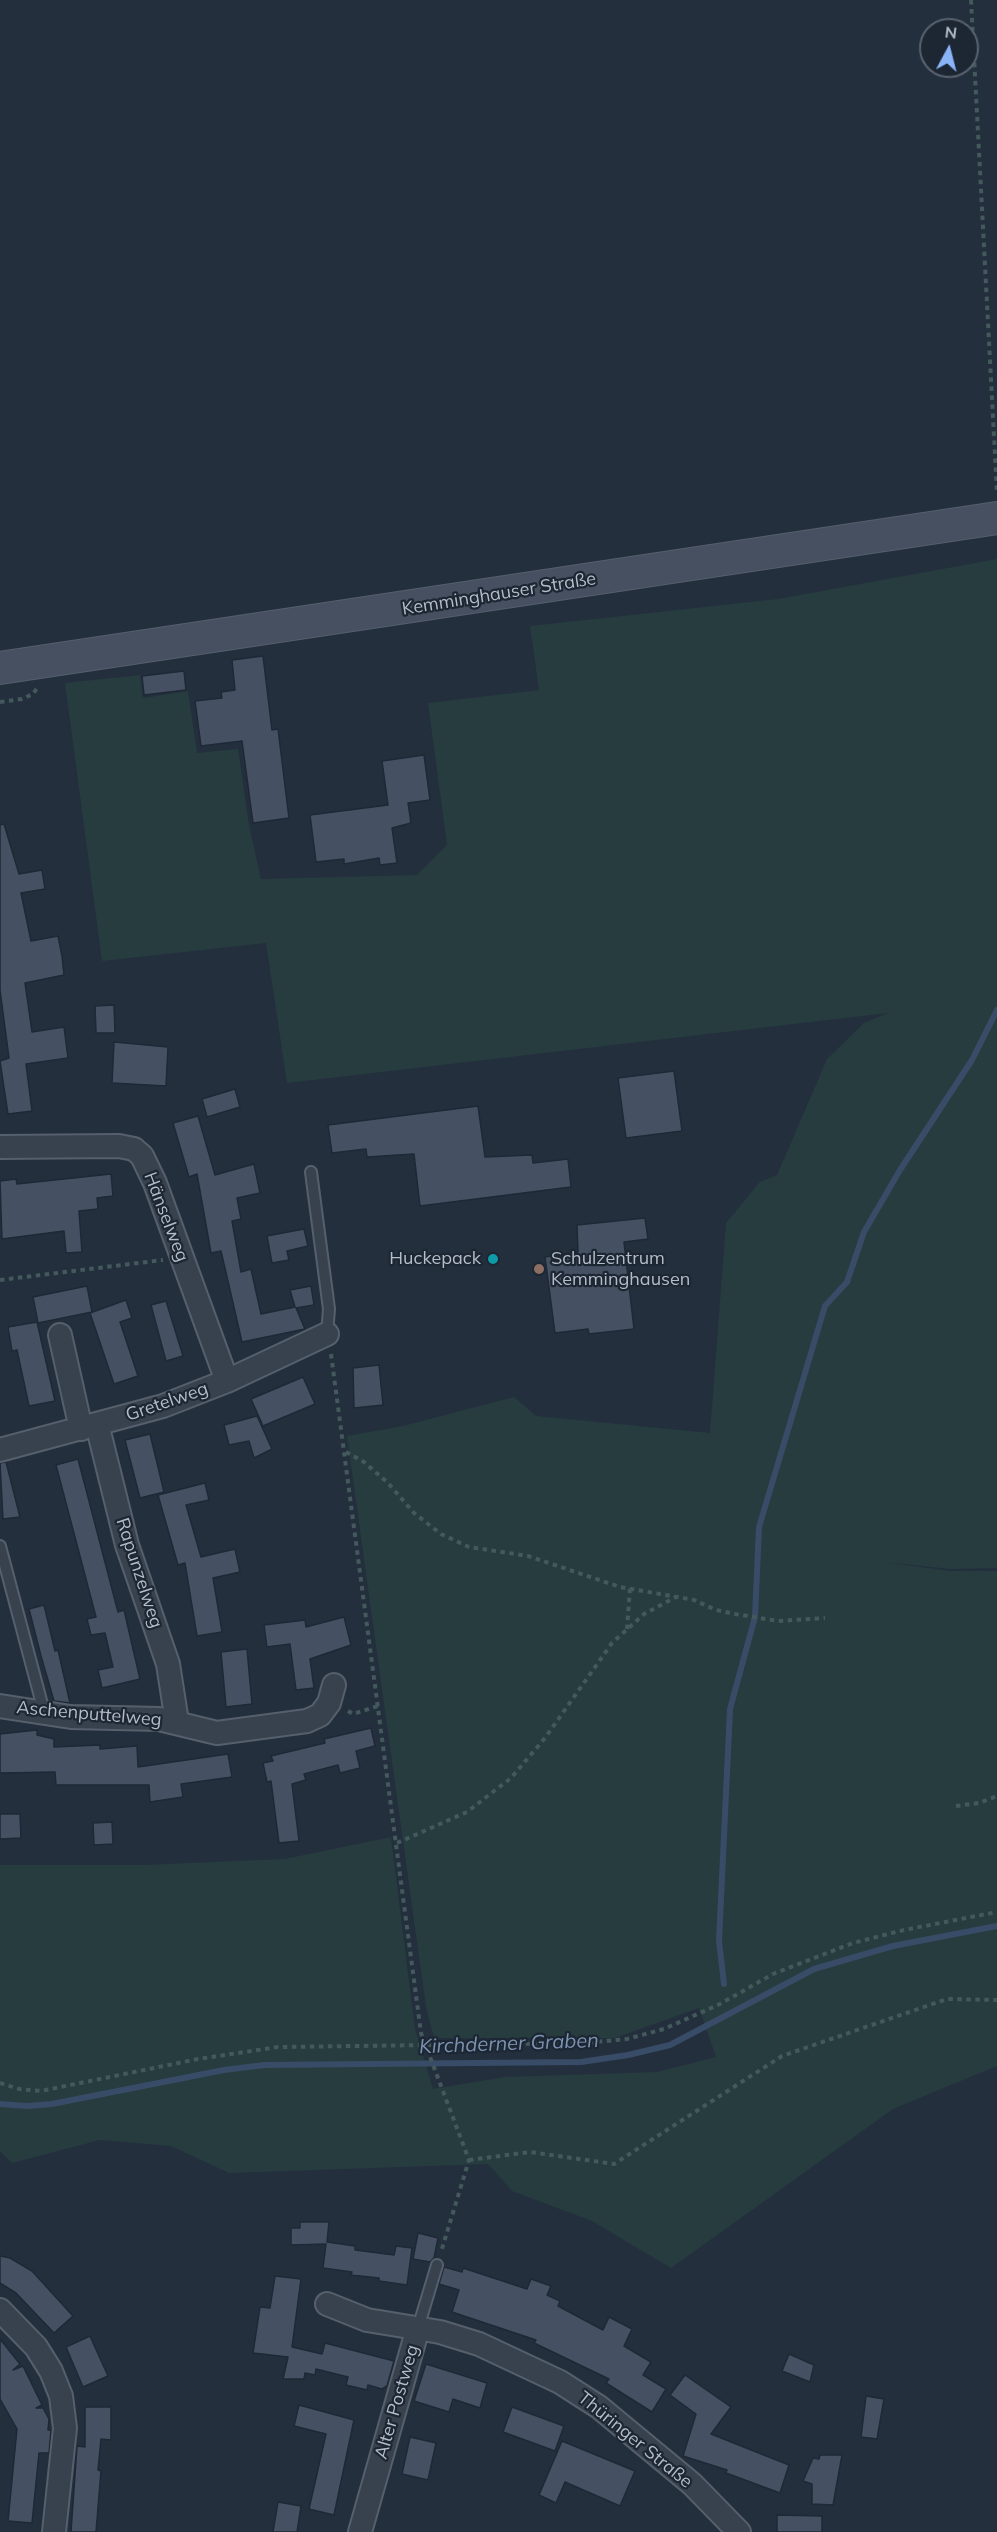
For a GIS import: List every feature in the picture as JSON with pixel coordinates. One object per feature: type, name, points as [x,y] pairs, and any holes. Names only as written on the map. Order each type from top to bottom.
[{"type":"main road","name":"Kemminghauser Straße","points":[[0,668],[997,518]]},
{"type":"street","name":"Hänselweg","points":[[0,1147],[119,1146],[134,1149],[142,1156],[155,1183],[227,1381]]},
{"type":"street","name":"Rapunzelweg","points":[[60,1335],[127,1545],[168,1664],[177,1722]]},
{"type":"street","name":"Gretelweg","points":[[0,1450],[163,1406],[227,1381],[324,1336]]},
{"type":"street","name":"Aschenputtelweg","points":[[0,1706],[42,1714],[159,1719],[177,1722],[198,1731],[217,1733],[307,1721],[320,1715],[331,1694]]},
{"type":"street","name":"Alter Postweg","points":[[327,2304],[367,2320],[418,2328],[360,2532]]},
{"type":"street","points":[[0,2310],[36,2347],[51,2370],[61,2396],[65,2428],[54,2532]]},
{"type":"street","name":"Thüringer Straße","points":[[418,2328],[479,2344],[560,2382],[599,2407],[692,2484],[739,2532]]},
{"type":"lane","points":[[311,1172],[329,1309],[324,1336]]},
{"type":"lane","points":[[0,1546],[43,1708],[42,1714]]},
{"type":"lane","points":[[418,2328],[437,2265]]},
{"type":"path","points":[[970,0],[997,496]]},
{"type":"path","points":[[0,1280],[182,1257]]},
{"type":"path","points":[[324,1336],[331,1353],[345,1452],[419,2017],[425,2046],[469,2160],[437,2265]]},
{"type":"path","points":[[345,1452],[364,1462],[388,1483],[414,1513],[441,1534],[469,1547],[528,1556],[630,1588],[694,1599],[716,1610],[778,1621],[825,1618]]},
{"type":"path","points":[[627,1630],[630,1588]]},
{"type":"path","points":[[397,1843],[466,1812],[511,1778],[545,1738],[612,1643],[644,1614],[677,1596]]},
{"type":"path","points":[[331,1694],[353,1714],[378,1706]]},
{"type":"path","points":[[956,1806],[979,1803],[997,1796]]},
{"type":"path","points":[[0,2082],[19,2089],[41,2091],[198,2059],[278,2047],[585,2043],[627,2039],[664,2029],[720,2004],[773,1974],[843,1947],[904,1930],[997,1912]]},
{"type":"path","points":[[469,2160],[530,2152],[614,2164],[782,2056],[947,1999],[997,2000]]},
{"type":"green space","points":[[997,559],[997,1568],[950,1569],[884,1562],[950,1571],[997,1571],[997,2066],[893,2109],[671,2268],[592,2221],[512,2191],[488,2164],[229,2173],[171,2146],[100,2140],[12,2163],[0,2151],[0,1865],[144,1865],[285,1859],[391,1837],[415,2029],[433,2089],[505,2077],[657,2072],[716,2057],[699,2008],[615,2038],[434,2038],[426,2007],[347,1436],[403,1426],[514,1397],[536,1416],[710,1433],[726,1223],[760,1182],[777,1175],[827,1059],[864,1023],[888,1013],[287,1083],[266,943],[102,961],[65,683],[140,675],[143,698],[188,691],[197,753],[238,749],[249,825],[261,879],[417,875],[447,845],[428,703],[539,690],[530,626],[778,599]]},
{"type":"building","points":[[263,656],[272,730],[278,729],[289,818],[253,823],[242,741],[201,746],[195,701],[222,698],[221,692],[235,690],[232,660]]},
{"type":"building","points":[[184,671],[186,690],[144,695],[142,676]]},
{"type":"building","points":[[424,755],[430,800],[408,803],[411,823],[392,828],[397,863],[380,865],[379,858],[344,864],[344,859],[316,862],[310,815],[388,805],[382,761]]},
{"type":"building","points":[[4,824],[19,874],[42,870],[45,889],[21,893],[31,941],[58,936],[62,956],[64,975],[25,983],[32,1032],[64,1027],[68,1058],[26,1064],[32,1111],[8,1114],[0,1061],[9,1058],[0,990],[0,825]]},
{"type":"building","points":[[114,1005],[115,1033],[96,1033],[95,1006]]},
{"type":"building","points":[[114,1042],[168,1047],[166,1086],[112,1083]]},
{"type":"building","points":[[674,1071],[682,1131],[626,1138],[618,1078]]},
{"type":"building","points":[[235,1089],[240,1107],[207,1117],[202,1099]]},
{"type":"building","points":[[478,1106],[485,1157],[532,1155],[533,1163],[568,1159],[571,1187],[420,1206],[414,1154],[367,1157],[366,1149],[332,1153],[328,1125]]},
{"type":"building","points":[[198,1116],[215,1175],[254,1164],[260,1193],[237,1198],[241,1219],[232,1221],[241,1272],[251,1269],[261,1314],[295,1307],[290,1290],[311,1286],[314,1305],[296,1308],[305,1329],[242,1342],[221,1251],[211,1253],[197,1174],[189,1177],[173,1123]]},
{"type":"building","points":[[111,1174],[113,1196],[97,1198],[98,1209],[79,1211],[82,1252],[66,1253],[64,1231],[2,1239],[0,1181],[16,1179],[17,1184]]},
{"type":"building","points":[[645,1218],[648,1239],[624,1242],[634,1329],[589,1334],[588,1329],[555,1333],[545,1257],[578,1252],[577,1225]]},
{"type":"building","points":[[304,1229],[308,1246],[287,1251],[289,1260],[272,1263],[267,1236]]},
{"type":"building","points":[[87,1286],[92,1312],[38,1323],[33,1297]]},
{"type":"building","points":[[126,1300],[132,1318],[120,1322],[138,1376],[114,1384],[90,1313]]},
{"type":"building","points":[[166,1301],[183,1356],[166,1361],[151,1305]]},
{"type":"building","points":[[37,1322],[55,1401],[29,1406],[17,1350],[12,1351],[8,1327]]},
{"type":"building","points":[[379,1365],[383,1405],[354,1408],[353,1368]]},
{"type":"building","points":[[303,1377],[315,1404],[263,1426],[251,1399]]},
{"type":"building","points":[[257,1416],[272,1449],[254,1458],[249,1441],[229,1445],[224,1425]]},
{"type":"building","points":[[150,1434],[164,1492],[140,1498],[125,1440]]},
{"type":"building","points":[[78,1459],[118,1612],[124,1610],[140,1679],[102,1688],[98,1670],[113,1667],[105,1633],[91,1635],[87,1619],[96,1617],[56,1465]]},
{"type":"building","points":[[6,1462],[20,1517],[3,1519],[0,1463]]},
{"type":"building","points":[[205,1483],[209,1500],[186,1505],[201,1557],[235,1549],[240,1572],[213,1578],[222,1632],[197,1636],[185,1563],[178,1565],[158,1495]]},
{"type":"building","points":[[44,1605],[55,1651],[58,1650],[70,1703],[54,1701],[41,1656],[29,1609]]},
{"type":"building","points":[[344,1617],[351,1645],[310,1659],[314,1688],[296,1690],[290,1644],[267,1647],[264,1625],[305,1620],[306,1627]]},
{"type":"building","points":[[247,1649],[252,1704],[226,1707],[221,1652]]},
{"type":"building","points":[[371,1728],[375,1746],[356,1751],[360,1768],[340,1773],[338,1765],[304,1774],[306,1780],[292,1784],[299,1841],[279,1843],[271,1781],[267,1782],[263,1763],[273,1761],[271,1756],[325,1743],[324,1739]]},
{"type":"building","points":[[37,1730],[37,1735],[54,1739],[54,1747],[100,1745],[100,1749],[137,1746],[138,1767],[228,1754],[232,1777],[181,1784],[183,1797],[150,1802],[149,1785],[56,1785],[55,1772],[0,1773],[0,1734]]},
{"type":"building","points":[[0,1814],[20,1814],[21,1838],[0,1839]]},
{"type":"building","points":[[112,1822],[113,1844],[94,1845],[93,1823]]},
{"type":"building","points":[[300,2222],[329,2222],[327,2242],[355,2246],[355,2250],[394,2255],[396,2246],[412,2248],[407,2285],[379,2281],[379,2278],[351,2275],[352,2272],[323,2268],[326,2244],[291,2245],[291,2228],[300,2228]]},
{"type":"building","points":[[418,2233],[438,2238],[434,2258],[430,2262],[413,2259]]},
{"type":"building","points":[[0,2256],[10,2258],[32,2271],[73,2316],[54,2333],[16,2293],[0,2283]]},
{"type":"building","points":[[444,2267],[462,2272],[463,2268],[527,2289],[531,2279],[551,2286],[547,2295],[560,2301],[558,2306],[603,2330],[609,2317],[632,2329],[624,2346],[651,2362],[643,2375],[666,2389],[652,2412],[606,2383],[609,2379],[534,2343],[536,2340],[452,2312],[459,2290],[439,2284]]},
{"type":"building","points":[[275,2276],[301,2279],[292,2347],[322,2354],[325,2343],[394,2361],[387,2386],[382,2389],[368,2385],[367,2390],[346,2385],[348,2377],[316,2369],[315,2375],[305,2373],[304,2379],[283,2379],[288,2357],[253,2353],[260,2307],[270,2308]]},
{"type":"building","points":[[90,2336],[108,2376],[83,2387],[66,2347]]},
{"type":"building","points":[[0,2339],[20,2364],[13,2370],[23,2366],[42,2405],[36,2408],[43,2408],[49,2419],[48,2430],[51,2430],[49,2453],[39,2453],[32,2523],[8,2521],[17,2429],[0,2399]]},
{"type":"building","points":[[789,2354],[814,2365],[810,2382],[782,2371]]},
{"type":"building","points":[[426,2364],[487,2383],[480,2408],[453,2399],[449,2412],[414,2401]]},
{"type":"building","points":[[685,2375],[731,2407],[711,2434],[789,2465],[780,2493],[726,2473],[727,2470],[683,2456],[696,2414],[670,2395]]},
{"type":"building","points":[[866,2396],[884,2399],[877,2439],[861,2437]]},
{"type":"building","points":[[299,2405],[354,2420],[334,2515],[309,2509],[326,2434],[294,2426]]},
{"type":"building","points":[[85,2407],[111,2407],[111,2440],[101,2439],[96,2532],[71,2532],[77,2446],[85,2447]]},
{"type":"building","points":[[512,2407],[564,2426],[555,2451],[503,2432]]},
{"type":"building","points":[[410,2437],[436,2443],[428,2480],[402,2474]]},
{"type":"building","points":[[562,2441],[635,2471],[620,2506],[565,2482],[556,2503],[539,2495]]},
{"type":"building","points":[[820,2455],[842,2455],[833,2505],[812,2504],[812,2484],[803,2481],[813,2458],[819,2459]]},
{"type":"building","points":[[278,2502],[301,2506],[297,2532],[273,2532]]},
{"type":"building","points":[[777,2515],[822,2516],[822,2532],[777,2532]]},
{"type":"waterway","points":[[724,1984],[719,1941],[730,1709],[755,1617],[759,1527],[825,1306],[847,1282],[864,1232],[900,1170],[972,1060],[997,1010]]},
{"type":"waterway","name":"Kirchderner Graben","points":[[0,2104],[27,2106],[52,2104],[224,2070],[264,2065],[581,2062],[628,2055],[670,2045],[814,1969],[893,1946],[997,1926]]},
{"type":"place","name":"Huckepack","points":[[493,1259]]},
{"type":"place","name":"Schulzentrum Kemminghausen","points":[[539,1269]]}]
